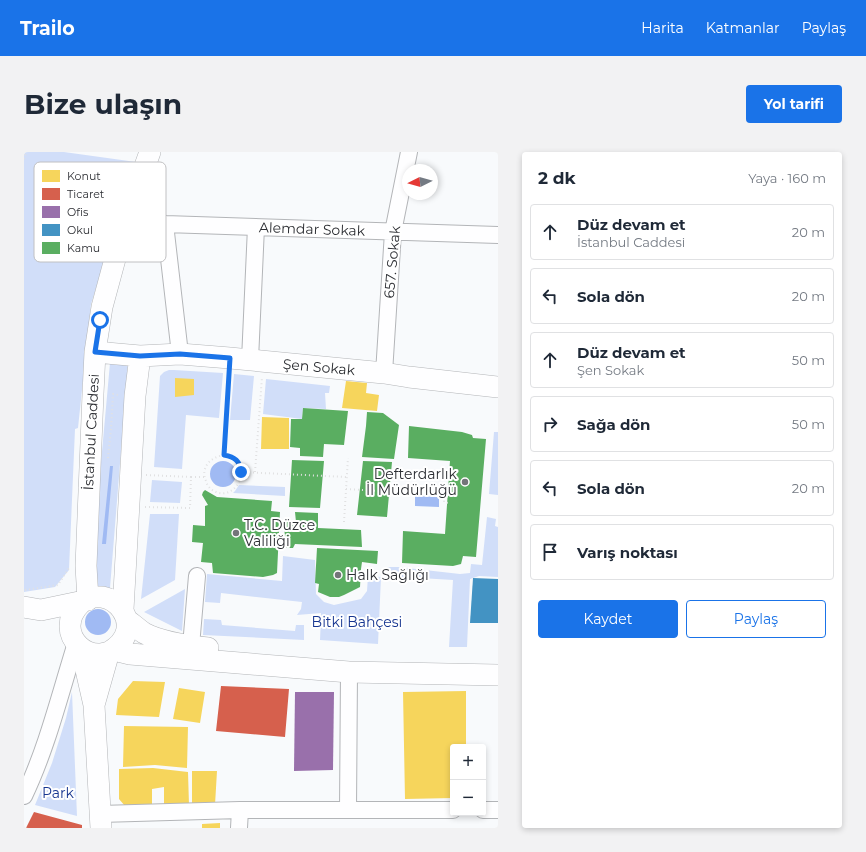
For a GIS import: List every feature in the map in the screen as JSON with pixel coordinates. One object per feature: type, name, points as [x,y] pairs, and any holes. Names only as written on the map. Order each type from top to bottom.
[{"type":"main road","name":"İstanbul Caddesi","points":[[146,162],[150,152]]},
{"type":"main road","name":"İstanbul Caddesi","points":[[86,600],[92,394],[95,352],[102,307],[114,262]]},
{"type":"main road","name":"Şen Sokak","points":[[95,352],[140,356],[180,354],[384,373],[498,387]]},
{"type":"main road","points":[[32,608],[76,641],[89,653],[100,655],[111,651],[118,647],[124,640],[127,630],[125,615],[135,396],[140,356]]},
{"type":"main road","points":[[32,608],[101,597],[109,599],[117,604],[125,615],[145,633],[162,640],[191,646],[310,657],[398,662],[432,661],[498,663]]},
{"type":"main road","points":[[86,600],[76,608],[71,618],[94,705],[100,821]]},
{"type":"main road","points":[[111,651],[130,654],[349,672],[498,675]]},
{"type":"main road","points":[[94,705],[111,651]]},
{"type":"street","name":"657. Sokak","points":[[384,373],[393,232],[409,152]]},
{"type":"street","name":"Alemdar Sokak","points":[[166,224],[498,235]]},
{"type":"street","points":[[248,360],[256,227]]},
{"type":"street","points":[[166,233],[180,354]]},
{"type":"street","points":[[191,646],[196,576]]},
{"type":"street","points":[[26,786],[48,733],[76,641]]},
{"type":"street","points":[[348,810],[349,672]]},
{"type":"street","points":[[239,828],[240,810]]},
{"type":"street","points":[[100,821],[240,810],[450,810]]},
{"type":"street","points":[[486,810],[498,810]]},
{"type":"path","points":[[24,159],[26,152]]},
{"type":"path","points":[[224,455],[248,360]]},
{"type":"path","points":[[248,360],[255,472]]},
{"type":"path","points":[[108,461],[113,394],[121,395]]},
{"type":"path","points":[[224,455],[230,456],[236,460],[240,465],[241,472],[239,483],[236,487],[226,493],[220,493],[210,488],[204,477],[204,470],[211,459],[224,455]]},
{"type":"path","points":[[344,522],[348,458]]},
{"type":"path","points":[[241,472],[347,477]]},
{"type":"path","points":[[131,475],[204,477]]},
{"type":"path","points":[[191,477],[196,478]]},
{"type":"path","points":[[129,507],[190,508],[191,477]]},
{"type":"path","points":[[346,489],[444,495],[444,502],[448,502]]},
{"type":"green space","points":[[24,152],[64,152],[136,162],[34,162],[34,262],[104,262],[91,304],[78,428],[75,429],[69,570],[55,587],[24,592]]},
{"type":"green space","points":[[110,363],[128,364],[110,588],[92,585],[93,551]]},
{"type":"green space","points":[[169,370],[223,373],[219,418],[186,415],[182,469],[154,467],[160,376]]},
{"type":"green space","points":[[234,374],[254,376],[250,420],[230,420]]},
{"type":"green space","points":[[266,379],[330,386],[329,393],[325,393],[326,409],[303,408],[302,419],[263,414]]},
{"type":"green space","points":[[494,432],[498,432],[498,495],[489,494]]},
{"type":"green space","points":[[152,480],[182,482],[180,503],[150,502]]},
{"type":"green space","points":[[239,485],[285,487],[285,496],[233,493]]},
{"type":"green space","points":[[150,514],[179,514],[175,580],[141,599]]},
{"type":"green space","name":"Bitki Bahçesi","points":[[487,517],[496,519],[495,526],[498,527],[498,577],[479,576],[470,579],[467,647],[449,647],[453,580],[387,576],[387,567],[460,574],[470,573],[471,564],[482,565]]},
{"type":"green space","name":"Bitki Bahçesi","points":[[283,556],[315,560],[316,594],[324,602],[334,605],[361,599],[367,591],[368,576],[381,577],[378,644],[320,640],[321,613],[297,615],[301,609],[302,602],[221,593],[220,603],[205,602],[207,574],[282,581]]},
{"type":"green space","points":[[185,589],[182,631],[144,612]]},
{"type":"green space","points":[[204,619],[221,620],[222,625],[295,631],[296,625],[304,625],[304,640],[203,635]]},
{"type":"green space","name":"Park","points":[[72,692],[77,816],[35,805],[52,763],[66,718]]},
{"type":"water","points":[[223,461],[232,465],[236,474],[232,483],[223,487],[214,483],[210,474],[214,465]]},
{"type":"water","points":[[110,466],[113,466],[106,544],[102,544]]},
{"type":"water","points":[[415,496],[439,497],[439,507],[415,506]]},
{"type":"water","points":[[98,609],[107,613],[111,622],[107,631],[98,635],[89,631],[85,622],[89,613]]},
{"type":"building: Konut","points":[[175,378],[194,379],[194,395],[175,397]]},
{"type":"building: Konut","points":[[346,381],[367,383],[366,393],[379,395],[377,411],[342,408]]},
{"type":"building: Konut","points":[[262,417],[289,418],[289,449],[261,449]]},
{"type":"building: Konut","points":[[133,681],[165,682],[159,717],[116,715],[118,699]]},
{"type":"building: Konut","points":[[179,688],[205,692],[200,723],[173,719]]},
{"type":"building: Konut","points":[[466,691],[466,744],[450,744],[450,798],[405,799],[403,692]]},
{"type":"building: Konut","points":[[124,726],[188,727],[187,768],[155,765],[123,767]]},
{"type":"building: Konut","points":[[153,768],[188,772],[189,805],[164,806],[164,787],[152,789],[152,805],[125,806],[119,799],[119,769]]},
{"type":"building: Konut","points":[[192,771],[217,771],[215,805],[192,805]]},
{"type":"building: Konut","points":[[220,823],[220,828],[202,828],[202,824]]},
{"type":"building: Ticaret","points":[[221,686],[289,689],[285,737],[216,731]]},
{"type":"building: Ticaret","points":[[34,812],[82,825],[82,828],[26,828]]},
{"type":"building: Ofis","points":[[295,692],[334,692],[333,770],[294,771]]},
{"type":"building: Okul","points":[[473,578],[498,579],[498,623],[470,623]]},
{"type":"building: Kamu","points":[[303,408],[348,411],[344,445],[324,444],[323,457],[300,456],[300,448],[290,447],[291,419],[302,419]]},
{"type":"building: Kamu","points":[[367,412],[383,413],[399,425],[394,459],[362,457]]},
{"type":"building: Kamu","name":"Defterdarlık İl Müdürlüğü","points":[[409,426],[462,432],[472,435],[473,438],[486,439],[476,557],[463,556],[461,564],[453,566],[402,563],[403,531],[445,534],[450,461],[408,458]]},
{"type":"building: Kamu","points":[[292,460],[324,461],[320,508],[289,507]]},
{"type":"building: Kamu","points":[[363,461],[392,462],[387,517],[357,515]]},
{"type":"building: Kamu","name":"T.C. Düzce Valiliği","points":[[205,490],[217,497],[272,501],[271,511],[280,512],[277,573],[263,577],[213,573],[212,563],[201,562],[203,543],[192,542],[193,525],[205,526],[205,506],[208,505],[202,495]]},
{"type":"building: Kamu","points":[[295,512],[318,513],[318,528],[361,530],[362,547],[295,544],[293,548],[284,548],[285,521],[296,522]]},
{"type":"building: Kamu","name":"Halk Sağlığı","points":[[317,548],[378,551],[377,564],[362,562],[360,587],[339,597],[330,597],[318,592],[319,584],[315,583]]},
{"type":"place","name":"Defterdarlık İl Müdürlüğü","points":[[465,482]]},
{"type":"place","name":"T.C. Düzce Valiliği","points":[[236,533]]},
{"type":"place","name":"Halk Sağlığı","points":[[338,575]]},
{"type":"route","points":[[100,320],[95,352],[140,356],[180,354],[230,358],[224,455],[230,456],[236,460],[240,465],[241,472]]}]
